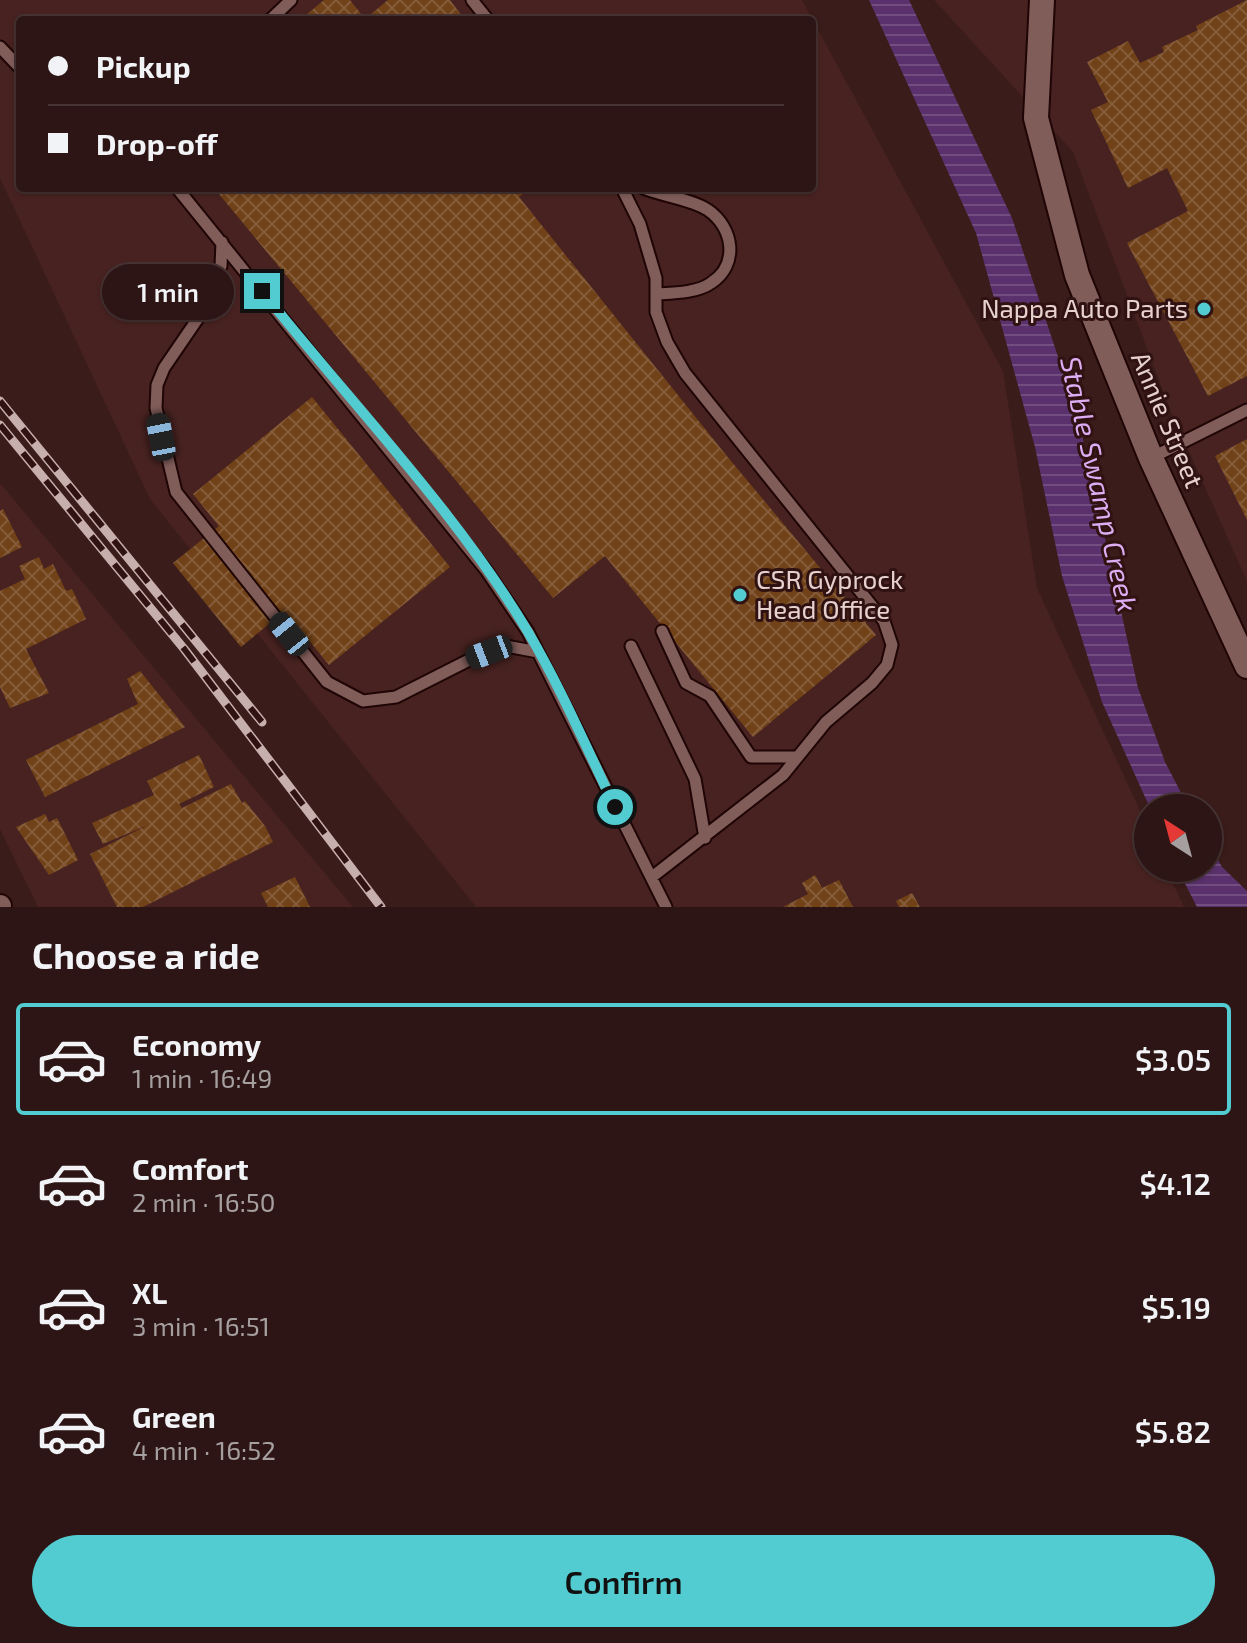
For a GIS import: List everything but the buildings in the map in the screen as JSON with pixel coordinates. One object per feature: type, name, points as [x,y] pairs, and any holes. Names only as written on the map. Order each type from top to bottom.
[{"type":"street","name":"Annie Street","points":[[1042,0],[1036,118],[1077,275],[1151,458],[1247,666]]},
{"type":"lane","points":[[274,16],[291,0]]},
{"type":"lane","points":[[472,0],[485,16]]},
{"type":"lane","points":[[0,47],[16,64]]},
{"type":"lane","points":[[180,192],[486,570],[538,652],[666,907]]},
{"type":"lane","points":[[624,192],[640,224],[656,278],[656,312],[661,327],[685,373],[884,621],[892,645],[887,665],[826,722],[783,775],[652,877]]},
{"type":"lane","points":[[655,192],[707,209],[726,227],[731,249],[726,271],[709,285],[656,294]]},
{"type":"lane","points":[[222,242],[221,266],[205,308],[164,368],[157,385],[156,408],[176,492],[327,682],[363,701],[396,697],[473,658],[506,646],[538,652]]},
{"type":"lane","points":[[1151,458],[1247,410]]},
{"type":"lane","points":[[662,631],[686,683],[710,696],[751,757],[797,757]]},
{"type":"lane","points":[[631,646],[695,779],[705,838]]},
{"type":"shaded area","points":[[0,0],[802,0],[811,16],[16,16],[16,192],[816,192],[816,26],[1003,371],[1037,588],[1134,798],[1134,882],[1172,882],[1184,907],[476,907],[150,499],[0,178]]},
{"type":"shaded area","points":[[869,0],[909,0],[1012,218],[1078,417],[1138,688],[1165,762],[1182,794],[1144,794],[1102,702],[1062,576],[1035,447],[976,233]]},
{"type":"shaded area","points":[[934,0],[1247,0],[1247,581],[1170,409],[1073,152]]},
{"type":"shaded area","points":[[0,483],[353,907],[38,907],[0,829]]},
{"type":"shaded area","points":[[1222,867],[1247,891],[1247,907],[1197,907],[1184,882],[1222,882]]},
{"type":"railway","points":[[0,401],[262,722]]},
{"type":"railway","points":[[0,425],[185,650],[381,907]]},
{"type":"place","name":"Nappa Auto Parts","points":[[1204,309]]},
{"type":"place","name":"CSR Gyprock Head Office","points":[[740,595]]},
{"type":"route","points":[[262,291],[486,570],[528,632],[615,807]]},
{"type":"water label","name":"Stable Swamp Creek","points":[[1099,484]]}]
